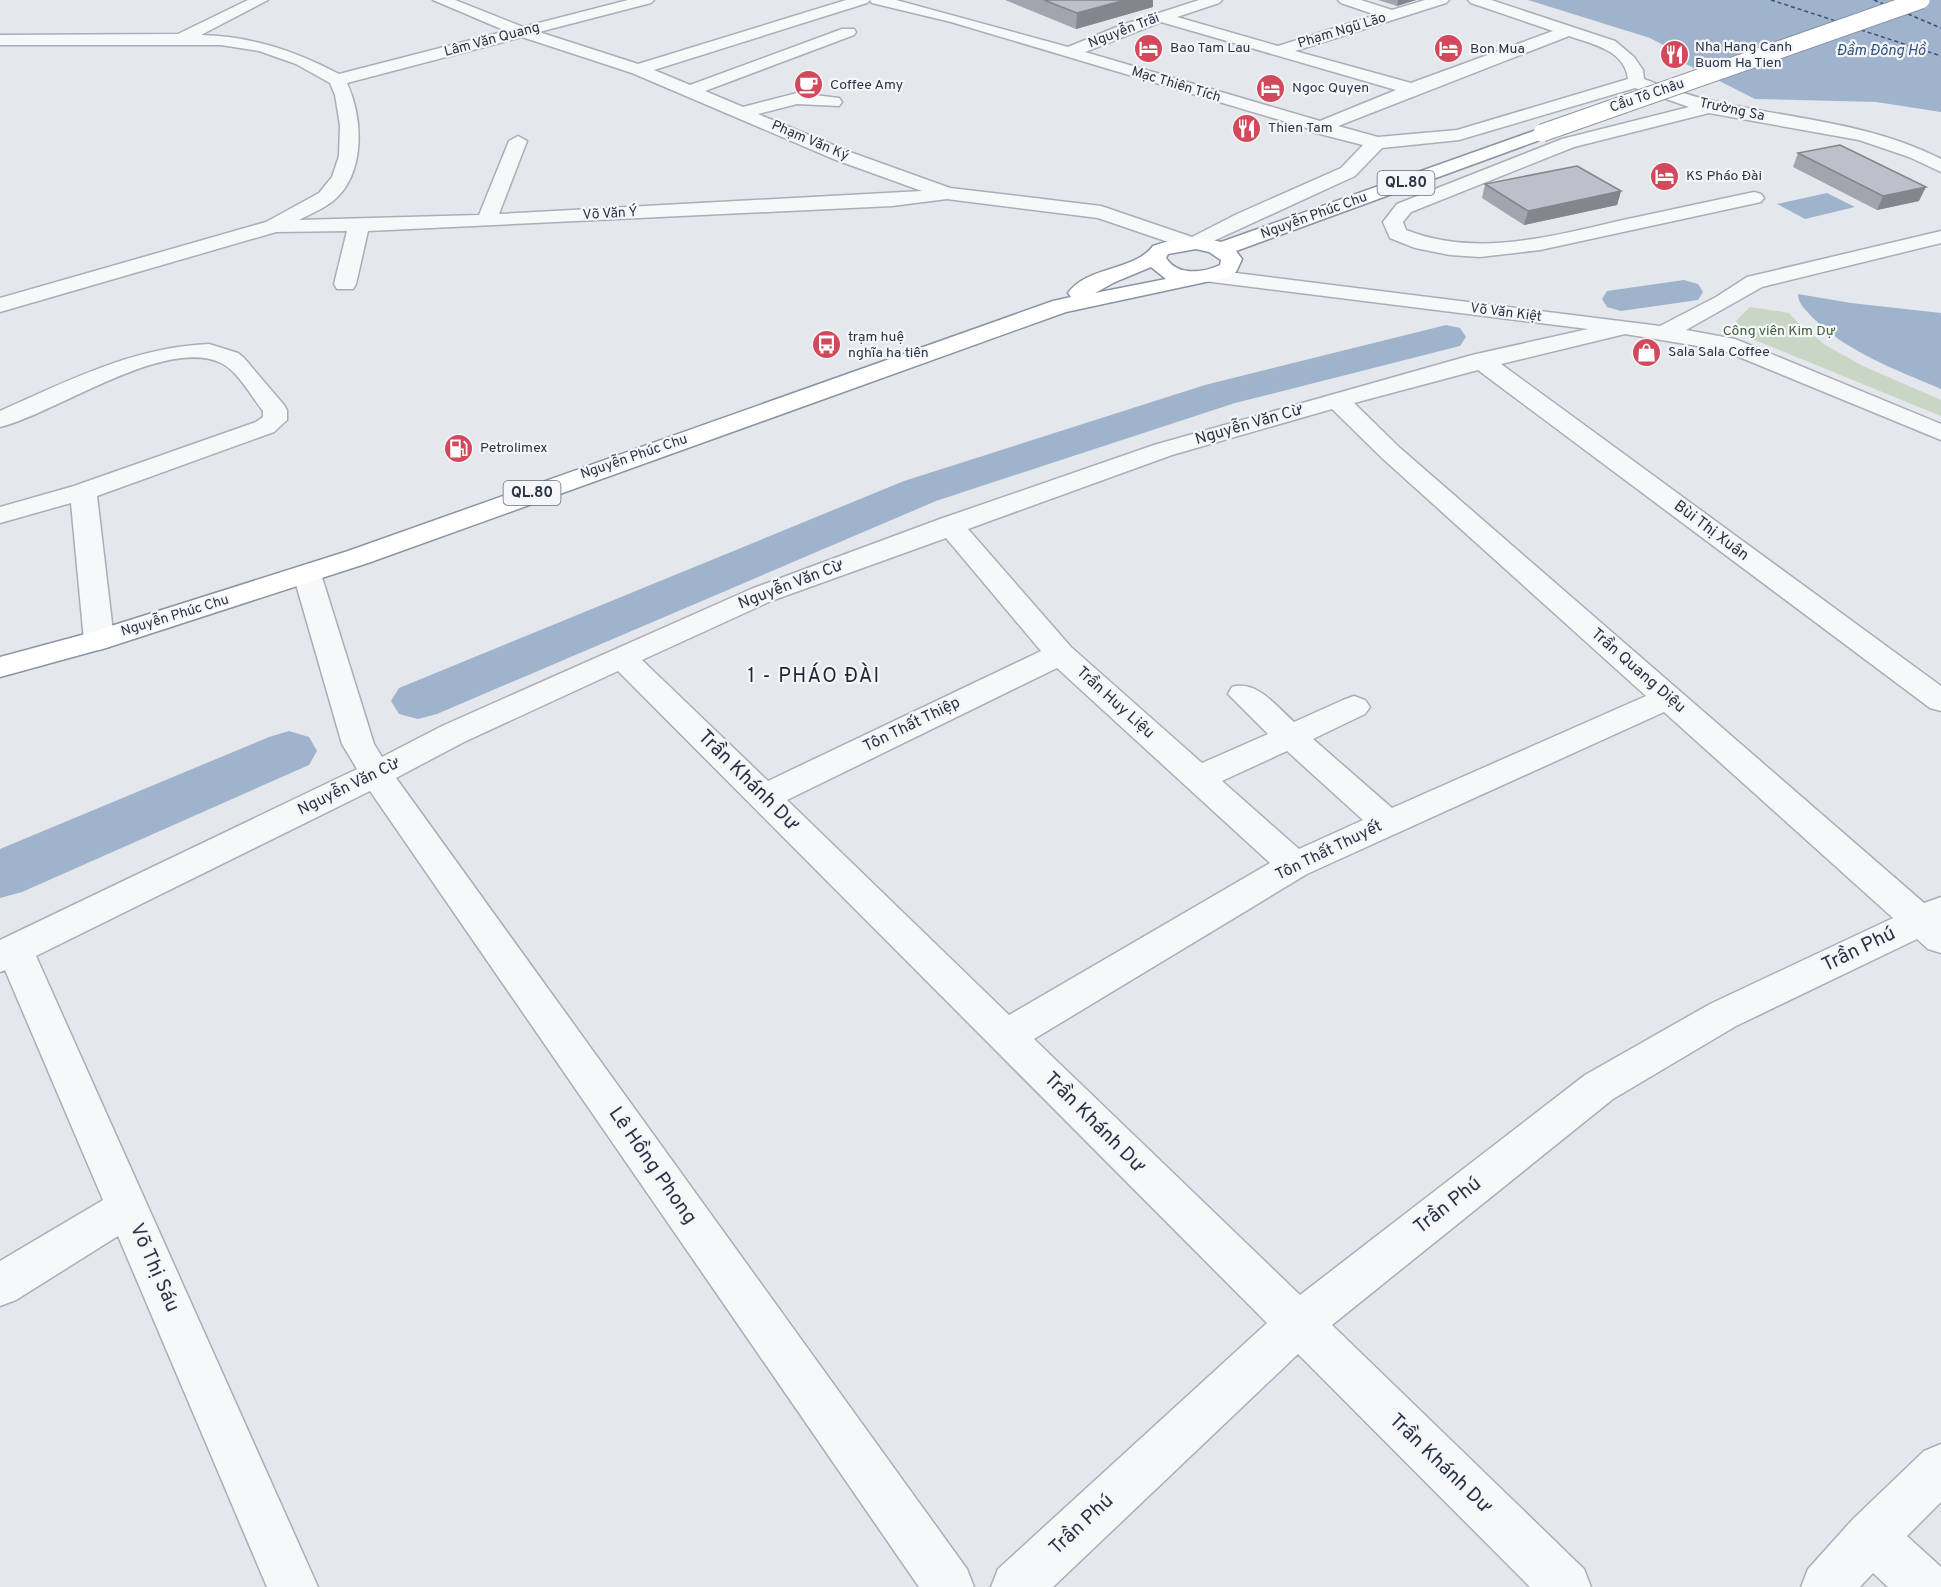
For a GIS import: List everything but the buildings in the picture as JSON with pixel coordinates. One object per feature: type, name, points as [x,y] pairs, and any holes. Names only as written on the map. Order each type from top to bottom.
[{"type":"highway","name":"Cầu Tô Châu","points":[[1542,133],[1921,0]]},
{"type":"highway","name":"Nguyễn Phúc Chu","points":[[1226,254],[1542,133]]},
{"type":"highway","name":"Nguyễn Phúc Chu","points":[[1061,306],[1088,286],[1156,257],[1168,246],[1193,243]]},
{"type":"highway","points":[[1156,257],[1164,269],[1204,277],[1229,268],[1226,254],[1193,243]]},
{"type":"highway","name":"Nguyễn Phúc Chu","points":[[0,668],[99,640],[307,574],[1061,306],[1204,277]]},
{"type":"street","points":[[180,39],[260,0]]},
{"type":"street","name":"Phạm Văn Ký","points":[[441,0],[522,32],[638,69],[843,156],[947,193],[1101,212],[1193,243]]},
{"type":"street","name":"Lâm Văn Quang","points":[[337,80],[646,0]]},
{"type":"street","points":[[638,69],[862,0]]},
{"type":"street","name":"Mạc Thiên Tích","points":[[877,0],[956,19],[1318,128],[1377,143],[1459,135],[1636,82]]},
{"type":"street","points":[[940,0],[956,19]]},
{"type":"street","points":[[1176,0],[1192,6],[1214,7]]},
{"type":"street","points":[[1346,0],[1391,15]]},
{"type":"street","name":"Phạm Ngũ Lão","points":[[1277,51],[1441,0]]},
{"type":"street","points":[[1476,0],[1609,44],[1623,53],[1637,76],[1636,82]]},
{"type":"street","name":"Nguyễn Trãi","points":[[1070,52],[1192,6]]},
{"type":"street","points":[[1160,17],[1412,89]]},
{"type":"street","points":[[1236,22],[1301,43]]},
{"type":"street","points":[[1318,128],[1412,89],[1570,30]]},
{"type":"street","points":[[689,91],[786,57],[848,32]]},
{"type":"street","points":[[0,40],[221,40],[262,47],[302,61],[337,80],[344,94],[349,125],[348,156],[341,178],[326,197],[273,226],[0,305]]},
{"type":"street","name":"Trường Sa","points":[[1636,82],[1711,107],[1831,127],[1882,139],[1941,165]]},
{"type":"street","points":[[743,113],[788,98],[808,97],[832,102]]},
{"type":"street","points":[[1711,107],[1568,143],[1404,208],[1392,222],[1397,234],[1413,242],[1442,249],[1513,248],[1754,198]]},
{"type":"street","points":[[487,220],[518,141]]},
{"type":"street","points":[[1193,243],[1348,172],[1358,164],[1367,148],[1377,143]]},
{"type":"street","points":[[1508,146],[1539,154]]},
{"type":"street","name":"Võ Văn Ý","points":[[273,226],[487,220],[892,200],[947,193]]},
{"type":"street","points":[[495,201],[518,199]]},
{"type":"street","points":[[1071,209],[1084,223],[1156,257]]},
{"type":"street","points":[[345,284],[359,224]]},
{"type":"street","points":[[1666,332],[1724,302],[1755,282],[1941,237]]},
{"type":"street","name":"Võ Văn Kiệt","points":[[1226,254],[1283,269],[1346,291]]},
{"type":"street","name":"Võ Văn Kiệt","points":[[1204,277],[1276,286],[1346,291],[1666,332],[1726,344],[1941,433]]},
{"type":"street","name":"Nguyễn Văn Cừ","points":[[7,953],[367,759],[453,734],[761,595],[1163,450],[1480,360],[1624,327]]},
{"type":"street","name":"Võ Văn Kiệt","points":[[1666,332],[1903,437],[1941,457]]},
{"type":"street","points":[[0,420],[115,370],[161,355],[187,352],[220,353],[232,359],[275,410],[275,420],[265,427],[83,492],[0,515]]},
{"type":"street","name":"Bùi Thị Xuân","points":[[1480,360],[1941,701]]},
{"type":"street","name":"Trần Quang Diệu","points":[[1337,400],[1391,453],[1668,698],[1934,923]]},
{"type":"street","points":[[83,492],[99,640]]},
{"type":"street","name":"Trần Huy Liệu","points":[[950,525],[1060,654],[1295,865]]},
{"type":"street","name":"Lê Hồng Phong","points":[[307,574],[341,685],[367,759],[949,1587]]},
{"type":"street","name":"Tôn Thất Thiệp","points":[[764,797],[1060,654]]},
{"type":"street","name":"Trần Khánh Dư","points":[[622,658],[1566,1587]]},
{"type":"street","points":[[1243,694],[1293,736],[1388,823]]},
{"type":"street","name":"Tôn Thất Thuyết","points":[[1006,1036],[1295,865],[1668,698]]},
{"type":"street","points":[[1199,778],[1354,707]]},
{"type":"street","name":"Trần Phú","points":[[1016,1587],[1298,1324],[1599,1088],[1723,1015],[1934,923]]},
{"type":"street","name":"Võ Thị Sáu","points":[[7,953],[127,1208],[282,1582]]},
{"type":"street","points":[[0,1285],[127,1208]]},
{"type":"street","points":[[1826,1587],[1871,1537],[1941,1468]]},
{"type":"street","points":[[1871,1537],[1925,1587]]},
{"type":"green space","name":"Công viên Kim Dự","points":[[1750,307],[1789,313],[1802,327],[1827,346],[1863,366],[1941,400],[1941,416],[1745,336],[1736,321]]},
{"type":"water","name":"Đầm Đông Hồ","points":[[1528,0],[1941,0],[1941,112],[1876,102],[1755,99],[1680,61],[1667,47],[1650,38]]},
{"type":"water","points":[[1827,193],[1855,207],[1805,219],[1777,204]]},
{"type":"water","points":[[1798,294],[1851,303],[1941,313],[1941,389],[1889,367],[1841,341],[1812,317],[1801,304]]},
{"type":"waterway","points":[[1621,299],[1684,292]]},
{"type":"waterway","points":[[418,701],[920,491],[1220,394],[1446,337]]},
{"type":"waterway","points":[[0,875],[289,751]]},
{"type":"ferry route","points":[[1771,0],[1836,21]]},
{"type":"ferry route","points":[[1874,0],[1884,4]]},
{"type":"ferry route","points":[[1908,14],[1941,28]]},
{"type":"ferry route","points":[[1861,30],[1941,56]]},
{"type":"place","name":"Bao Tam Lau","points":[[1149,48]]},
{"type":"place","name":"Bon Mua","points":[[1449,49]]},
{"type":"place","name":"Nha Hang Canh Buom Ha Tien","points":[[1674,55]]},
{"type":"place","name":"Coffee Amy","points":[[809,85]]},
{"type":"place","name":"Ngoc Quyen","points":[[1271,88]]},
{"type":"place","name":"Thien Tam","points":[[1247,128]]},
{"type":"place","name":"KS Pháo Đài","points":[[1665,176]]},
{"type":"place","name":"trạm huệ nghĩa ha tiên","points":[[827,345]]},
{"type":"place","name":"Sala Sala Coffee","points":[[1647,352]]},
{"type":"place","name":"Petrolimex","points":[[459,448]]},
{"type":"district","name":"1 - PHÁO ĐÀI","points":[[814,677]]}]
